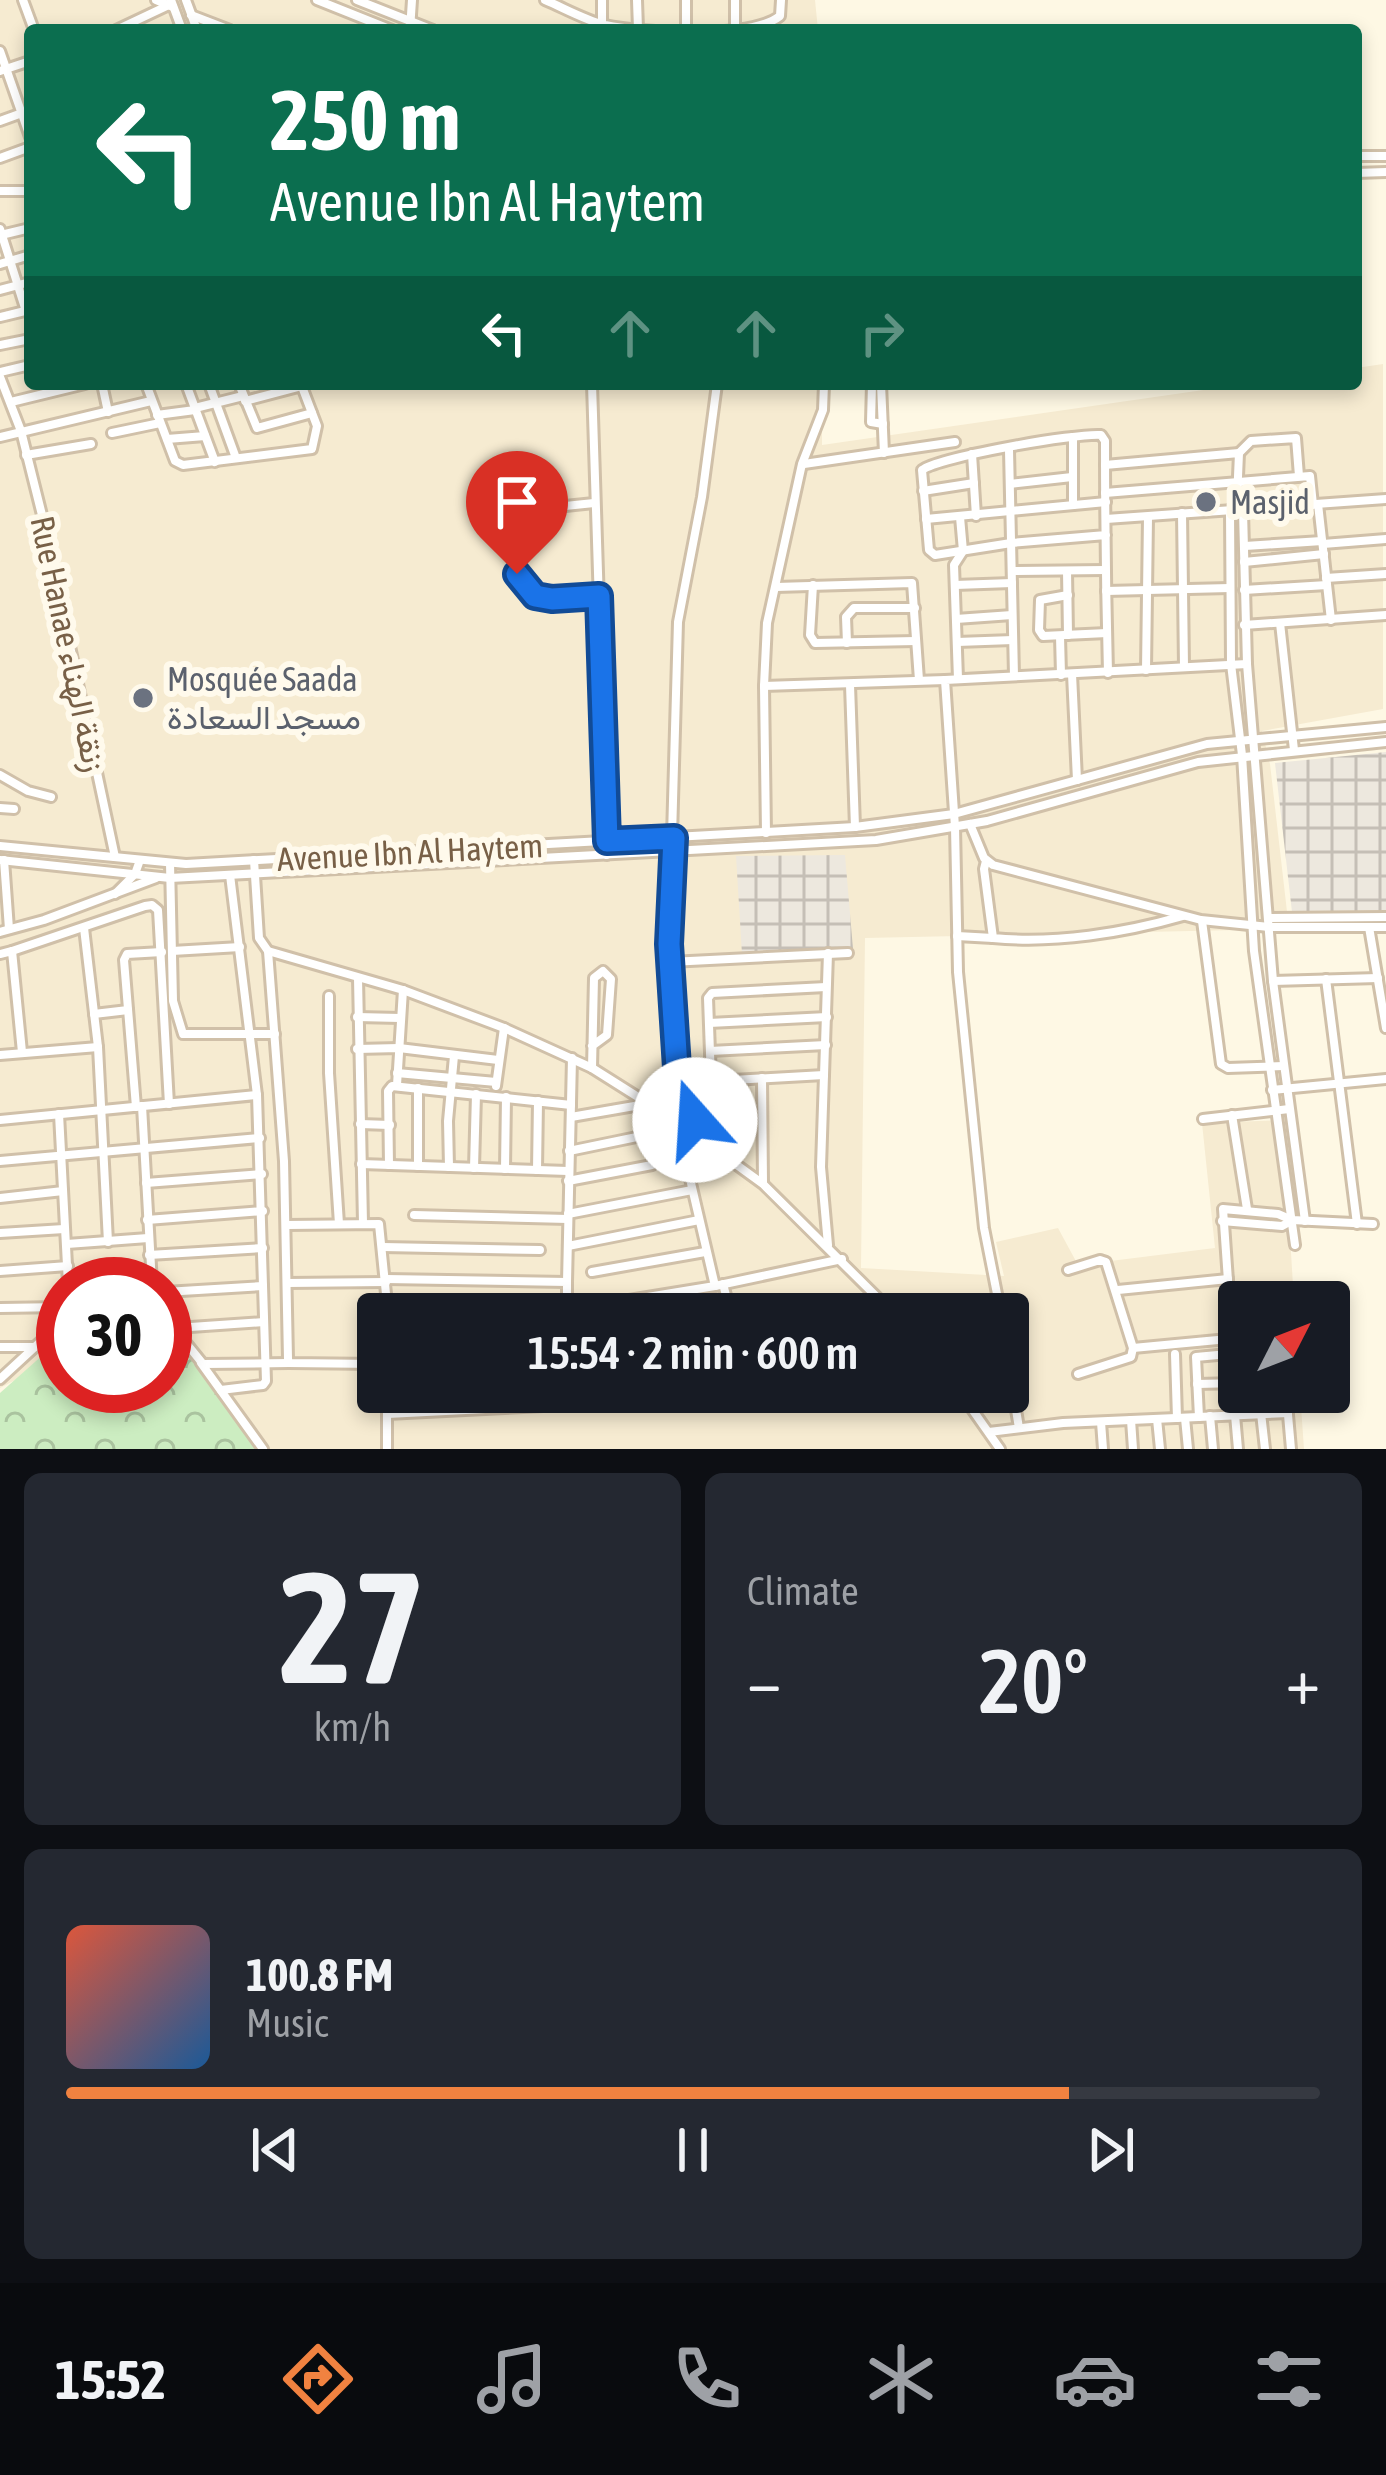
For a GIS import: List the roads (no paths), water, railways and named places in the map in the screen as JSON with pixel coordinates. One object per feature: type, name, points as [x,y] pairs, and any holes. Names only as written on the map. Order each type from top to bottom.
[{"type":"street","points":[[156,0],[172,4]]},
{"type":"street","points":[[186,0],[194,24]]},
{"type":"street","points":[[317,0],[377,24]]},
{"type":"street","points":[[357,0],[408,24]]},
{"type":"street","points":[[544,0],[596,24]]},
{"type":"street","points":[[763,24],[780,16],[781,0]]},
{"type":"street","points":[[139,24],[172,4]]},
{"type":"street","points":[[391,14],[392,24]]},
{"type":"street","points":[[191,15],[214,24]]},
{"type":"street","points":[[0,51],[24,119]]},
{"type":"street","points":[[0,121],[22,113]]},
{"type":"street","points":[[0,233],[4,263],[24,302]]},
{"type":"street","points":[[0,290],[24,284]]},
{"type":"street","name":"Rue Hanae زنقة الهناء","points":[[0,378],[21,430],[116,857]]},
{"type":"street","points":[[11,402],[60,390]]},
{"type":"street","points":[[103,390],[108,412]]},
{"type":"street","points":[[148,390],[178,464],[312,449],[318,435],[304,390]]},
{"type":"street","points":[[188,390],[215,462]]},
{"type":"street","points":[[210,390],[236,458]]},
{"type":"street","points":[[241,390],[257,428],[312,412]]},
{"type":"street","points":[[112,433],[280,390]]},
{"type":"street","points":[[592,390],[607,855]]},
{"type":"street","points":[[680,1098],[670,962],[678,622],[716,390]]},
{"type":"street","points":[[766,832],[767,623],[802,464],[823,410],[824,390]]},
{"type":"street","points":[[878,390],[884,453]]},
{"type":"street","points":[[0,437],[151,401]]},
{"type":"street","points":[[1106,535],[932,554],[923,491],[925,467],[972,454],[1101,435],[1105,441],[1108,673]]},
{"type":"street","points":[[166,440],[205,436]]},
{"type":"street","points":[[1073,437],[1073,505]]},
{"type":"street","points":[[1105,465],[1238,453],[1251,441],[1296,438],[1299,477]]},
{"type":"street","points":[[802,464],[955,442]]},
{"type":"street","points":[[26,454],[91,444]]},
{"type":"street","points":[[1009,450],[1014,676]]},
{"type":"street","points":[[1238,453],[1247,664],[1273,980],[1305,1221]]},
{"type":"street","points":[[972,454],[976,516]]},
{"type":"street","points":[[926,519],[1073,505],[1236,480],[1310,476],[1330,620]]},
{"type":"street","points":[[1010,484],[1072,478]]},
{"type":"street","points":[[923,491],[974,483]]},
{"type":"street","points":[[1237,500],[1230,511],[1231,664],[1268,1067],[1295,1245]]},
{"type":"street","points":[[1106,520],[1386,500]]},
{"type":"street","points":[[594,503],[526,510],[517,547],[517,574],[535,596],[599,596]]},
{"type":"street","points":[[1182,513],[1184,667]]},
{"type":"street","points":[[958,679],[955,559],[963,550],[959,517]]},
{"type":"street","points":[[1146,670],[1148,517]]},
{"type":"street","points":[[1244,562],[1386,539]]},
{"type":"street","points":[[1245,546],[1323,546]]},
{"type":"street","points":[[1012,571],[1105,570]]},
{"type":"street","points":[[1067,571],[1064,636],[1077,780]]},
{"type":"street","points":[[1244,590],[1386,574]]},
{"type":"street","points":[[776,587],[908,582],[914,586],[919,680]]},
{"type":"street","points":[[955,585],[1012,584]]},
{"type":"street","points":[[812,585],[812,639],[819,644],[916,641]]},
{"type":"street","points":[[1106,591],[1231,588]]},
{"type":"street","points":[[1067,595],[1047,596],[1039,605],[1040,633],[1107,633]]},
{"type":"street","points":[[847,643],[846,617],[854,608],[915,608]]},
{"type":"street","points":[[956,619],[1012,615]]},
{"type":"street","points":[[1231,625],[1386,615]]},
{"type":"street","points":[[1280,623],[1294,749]]},
{"type":"street","points":[[957,642],[1013,640]]},
{"type":"street","points":[[764,686],[1247,664]]},
{"type":"street","points":[[945,680],[957,936],[984,1228],[997,1293]]},
{"type":"street","points":[[850,685],[856,827]]},
{"type":"street","name":"Avenue Ibn Al Haytem","points":[[0,846],[170,863],[856,827],[954,814],[1192,747],[1386,727]]},
{"type":"street","name":"Avenue Ibn Al Haytem","points":[[2,860],[170,878],[876,840],[970,824],[1176,767],[1256,753],[1386,742]]},
{"type":"street","points":[[0,776],[51,797]]},
{"type":"street","points":[[0,808],[14,808]]},
{"type":"street","points":[[970,824],[986,861],[996,867],[1202,920],[1253,926],[1386,917]]},
{"type":"street","points":[[2,860],[4,930],[156,878]]},
{"type":"street","points":[[114,895],[135,874],[140,860]]},
{"type":"street","points":[[254,860],[259,938],[268,952],[284,1161],[289,1363]]},
{"type":"street","points":[[986,861],[983,868],[993,938]]},
{"type":"street","points":[[170,863],[170,1104]]},
{"type":"street","points":[[221,1390],[263,1385],[265,1363],[257,1096],[230,875]]},
{"type":"street","points":[[0,954],[152,905],[160,918],[175,1016],[184,1035],[275,1034]]},
{"type":"street","points":[[957,936],[1052,938],[1142,927],[1185,916]]},
{"type":"street","points":[[1202,920],[1221,1064],[1228,1068],[1283,1066]]},
{"type":"street","points":[[1269,922],[1386,927]]},
{"type":"street","points":[[1370,927],[1386,1028]]},
{"type":"street","points":[[84,928],[98,1047],[108,1242]]},
{"type":"street","points":[[240,947],[125,957],[128,1010],[144,1146],[149,1255],[263,1248]]},
{"type":"street","points":[[12,952],[22,1052]]},
{"type":"street","points":[[268,952],[403,990],[504,1028],[592,1068],[657,1109]]},
{"type":"street","points":[[828,953],[821,1167],[828,1245]]},
{"type":"street","points":[[670,962],[848,953]]},
{"type":"street","points":[[592,1046],[607,1035],[611,979],[603,970],[594,978],[592,1046],[592,1068]]},
{"type":"street","points":[[358,978],[363,1223]]},
{"type":"street","points":[[1273,980],[1378,978]]},
{"type":"street","points":[[1326,980],[1357,1223]]},
{"type":"street","points":[[711,1080],[708,998],[712,992],[826,987]]},
{"type":"street","points":[[397,1085],[403,990]]},
{"type":"street","points":[[329,996],[339,1224]]},
{"type":"street","points":[[94,1014],[128,1010]]},
{"type":"street","points":[[357,1017],[400,1018]]},
{"type":"street","points":[[709,1023],[827,1017]]},
{"type":"street","points":[[495,1096],[504,1028]]},
{"type":"street","points":[[710,1051],[826,1045]]},
{"type":"street","points":[[0,1055],[98,1047]]},
{"type":"street","points":[[357,1049],[399,1048],[498,1060]]},
{"type":"street","points":[[449,1167],[454,1056]]},
{"type":"street","points":[[567,1293],[572,1058]]},
{"type":"street","points":[[398,1073],[496,1082]]},
{"type":"street","points":[[678,1083],[824,1075]]},
{"type":"street","points":[[762,1078],[763,1184]]},
{"type":"street","points":[[1272,1090],[1386,1079]]},
{"type":"street","points":[[474,1081],[474,1168]]},
{"type":"street","points":[[388,1165],[388,1091],[397,1085],[571,1105]]},
{"type":"street","points":[[418,1088],[418,1166]]},
{"type":"street","points":[[0,1120],[257,1096]]},
{"type":"street","points":[[505,1169],[506,1097]]},
{"type":"street","points":[[662,1132],[656,1121],[664,1101],[680,1098],[690,1104],[695,1114],[685,1134],[692,1190],[705,1252],[722,1293]]},
{"type":"street","points":[[538,1101],[538,1170]]},
{"type":"street","points":[[571,1118],[647,1103]]},
{"type":"street","points":[[1203,1119],[1289,1109]]},
{"type":"street","points":[[59,1114],[68,1257]]},
{"type":"street","points":[[1232,1115],[1247,1209]]},
{"type":"street","points":[[360,1124],[389,1126]]},
{"type":"street","points":[[568,1151],[662,1132],[685,1134],[763,1184],[874,1293]]},
{"type":"street","points":[[0,1160],[260,1138]]},
{"type":"street","points":[[261,1160],[284,1161]]},
{"type":"street","points":[[361,1164],[538,1170],[568,1176],[652,1165]]},
{"type":"street","points":[[146,1183],[262,1174]]},
{"type":"street","points":[[414,1215],[568,1217],[692,1190]]},
{"type":"street","points":[[0,1198],[63,1191]]},
{"type":"street","points":[[1118,1290],[1228,1280],[1225,1208],[1292,1220],[1372,1224]]},
{"type":"street","points":[[147,1220],[262,1211]]},
{"type":"street","points":[[1259,1224],[1260,1211]]},
{"type":"street","points":[[568,1246],[699,1220]]},
{"type":"street","points":[[1222,1221],[1282,1226],[1292,1220]]},
{"type":"street","points":[[286,1226],[379,1224],[387,1293]]},
{"type":"street","points":[[0,1233],[65,1228]]},
{"type":"street","points":[[67,1244],[148,1238]]},
{"type":"street","points":[[383,1246],[540,1250]]},
{"type":"street","points":[[592,1272],[705,1252]]},
{"type":"street","points":[[677,1293],[842,1258]]},
{"type":"street","points":[[1068,1270],[1106,1262],[1133,1348],[1131,1357],[1078,1374]]},
{"type":"street","points":[[0,1271],[36,1268]]},
{"type":"street","points":[[287,1283],[567,1282]]},
{"type":"street","points":[[192,1290],[263,1286]]},
{"type":"street","points":[[0,1308],[36,1307]]},
{"type":"street","points":[[192,1327],[264,1322]]},
{"type":"street","points":[[1133,1348],[1218,1340]]},
{"type":"street","points":[[0,1347],[36,1347]]},
{"type":"street","points":[[0,1379],[36,1347]]},
{"type":"street","points":[[192,1351],[262,1449]]},
{"type":"street","points":[[1175,1354],[1188,1449]]},
{"type":"street","points":[[1213,1449],[1197,1384],[1198,1355],[1218,1354]]},
{"type":"street","points":[[200,1362],[357,1364]]},
{"type":"street","points":[[1197,1384],[1218,1384]]},
{"type":"street","points":[[387,1449],[387,1414],[407,1413]]},
{"type":"street","points":[[975,1413],[1000,1449]]},
{"type":"street","points":[[1017,1413],[1019,1428]]},
{"type":"street","points":[[989,1432],[1263,1413],[1264,1449]]},
{"type":"street","points":[[1288,1413],[1291,1449]]},
{"type":"street","points":[[1235,1415],[1238,1449]]},
{"type":"street","points":[[1157,1419],[1160,1449]]},
{"type":"street","points":[[1131,1420],[1133,1449]]},
{"type":"street","points":[[1101,1422],[1103,1449]]},
{"type":"place","name":"Masjid","points":[[1206,502]]},
{"type":"place","name":"Mosquée Saada مسجد السعادة","points":[[143,698]]}]
